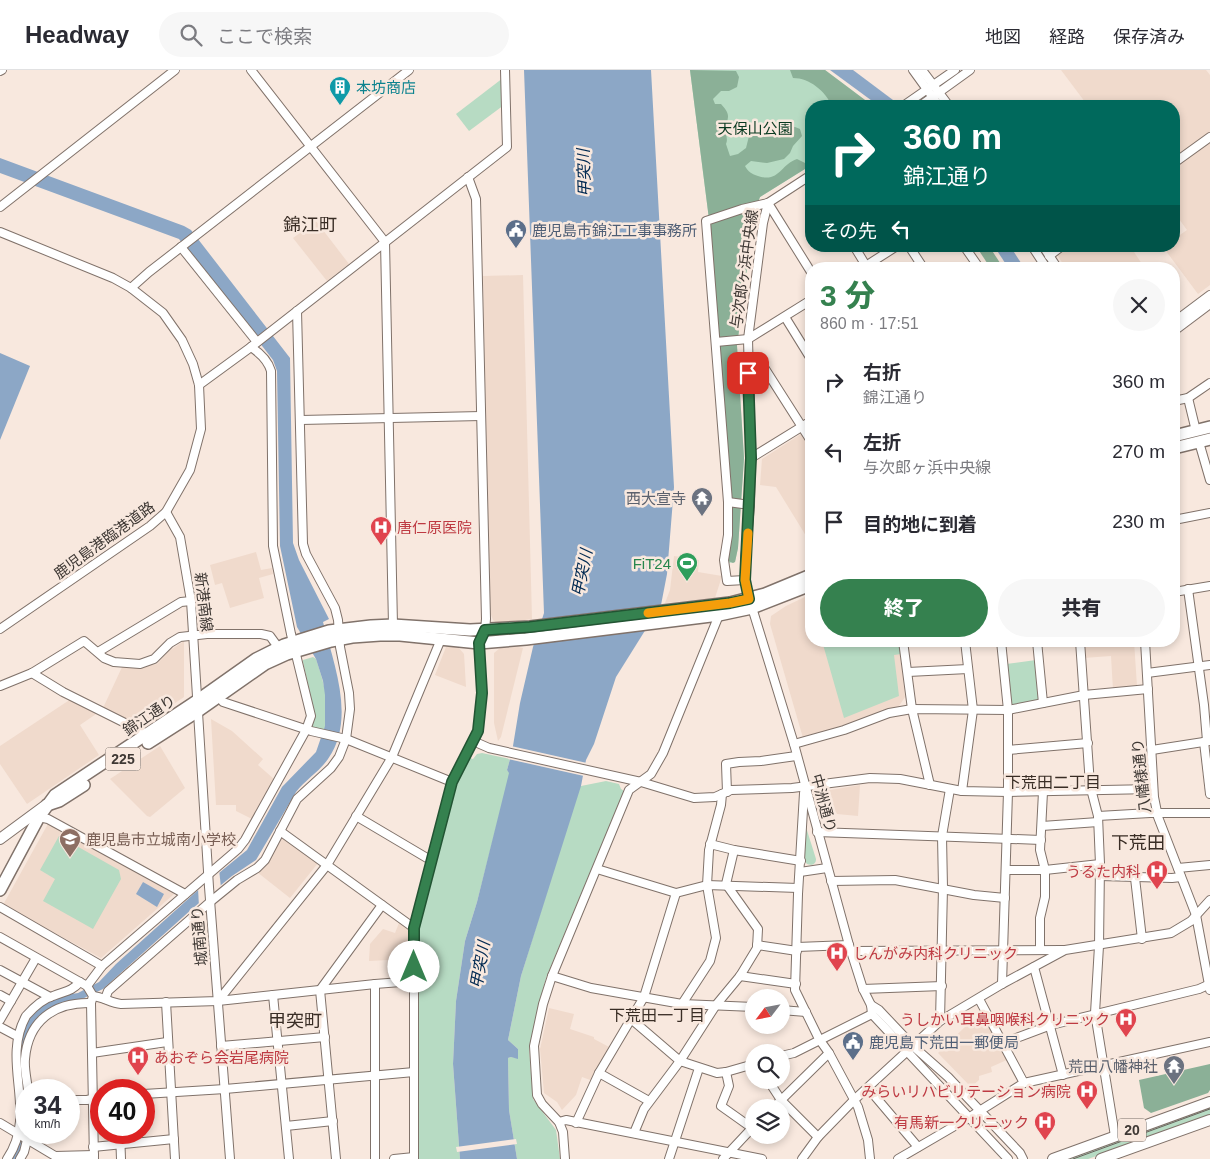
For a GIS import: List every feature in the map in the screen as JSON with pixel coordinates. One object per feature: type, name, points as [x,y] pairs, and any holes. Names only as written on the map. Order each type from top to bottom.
[{"type":"highway","points":[[1180,445],[1198,437],[1210,427]]},
{"type":"highway","points":[[1180,436],[1198,437]]},
{"type":"highway","name":"225","points":[[751,603],[805,578]]},
{"type":"highway","name":"225","points":[[751,603],[805,587]]},
{"type":"highway","name":"錦江通り","points":[[46,805],[59,801],[198,706],[256,659],[278,647],[296,646],[334,635],[393,625],[485,630],[530,627],[730,603],[751,603]]},
{"type":"highway","name":"錦江通り","points":[[334,635],[442,638],[479,643],[719,615],[751,603]]},
{"type":"highway","name":"錦江通り","points":[[46,805],[55,795],[147,734],[218,696],[265,664],[296,646]]},
{"type":"highway","name":"225","points":[[0,890],[46,805]]},
{"type":"main road","points":[[0,839],[46,805]]},
{"type":"main road","name":"20","points":[[1053,1159],[1210,1102]]},
{"type":"main road","name":"20","points":[[1101,1159],[1121,1156],[1210,1120]]},
{"type":"street","points":[[0,207],[175,70]]},
{"type":"street","points":[[251,70],[386,242],[393,625]]},
{"type":"street","points":[[131,288],[181,246],[408,70]]},
{"type":"street","points":[[199,385],[507,147],[505,70]]},
{"type":"street","points":[[913,70],[942,100]]},
{"type":"street","points":[[922,70],[930,88]]},
{"type":"street","points":[[912,100],[955,70]]},
{"type":"street","points":[[929,100],[970,70]]},
{"type":"street","points":[[936,95],[937,100]]},
{"type":"street","points":[[1180,160],[1210,137]]},
{"type":"street","points":[[394,1159],[414,1158],[414,928],[452,782],[478,731],[482,693],[479,643],[485,630],[476,199],[468,177]]},
{"type":"street","name":"与次郎ヶ浜中央線","points":[[751,603],[745,580],[751,458],[748,339],[763,222],[768,203],[805,180]]},
{"type":"street","points":[[745,580],[727,581],[724,560],[728,535],[728,502],[706,221],[768,203],[805,262]]},
{"type":"street","name":"鹿児島港臨港道路","points":[[0,232],[117,280],[131,288],[163,313],[174,327],[194,364],[199,385],[201,429],[190,470],[166,512],[150,526],[0,629]]},
{"type":"street","points":[[15,1088],[10,1054],[15,1035],[30,1012],[50,997],[72,990],[83,984],[238,849],[245,840],[306,730],[311,716],[273,546],[271,371],[269,365],[254,344],[181,246]]},
{"type":"street","points":[[874,262],[888,252]]},
{"type":"street","points":[[1047,252],[1052,262]]},
{"type":"street","points":[[1049,256],[1054,252]]},
{"type":"street","points":[[1180,318],[1210,295]]},
{"type":"street","points":[[716,342],[748,339],[805,304]]},
{"type":"street","points":[[1180,326],[1210,304]]},
{"type":"street","points":[[104,999],[108,991],[210,900],[236,880],[257,868],[265,860],[297,799],[331,768],[339,756],[350,708],[349,693],[334,635],[335,608],[306,554],[303,544],[297,311]]},
{"type":"street","points":[[785,317],[805,349]]},
{"type":"street","points":[[747,356],[760,361],[805,431]]},
{"type":"street","points":[[1180,400],[1188,398],[1210,383]]},
{"type":"street","points":[[1188,398],[1210,480]]},
{"type":"street","points":[[301,420],[480,416]]},
{"type":"street","points":[[751,458],[805,424]]},
{"type":"street","points":[[728,502],[750,505]]},
{"type":"street","name":"新港南線","points":[[166,512],[180,537],[191,601],[198,706]]},
{"type":"street","points":[[1180,519],[1210,513]]},
{"type":"street","points":[[1180,591],[1210,586]]},
{"type":"street","points":[[1188,589],[1198,667],[1207,705],[1210,794]]},
{"type":"street","points":[[98,652],[181,602],[191,601]]},
{"type":"street","name":"中洲通り","points":[[751,603],[794,744],[862,989],[872,1009],[911,1050],[939,1086],[1008,1159]]},
{"type":"street","points":[[565,1159],[563,1132],[558,1122],[542,1104],[537,1095],[534,1046],[544,1004],[552,976],[629,790],[651,774],[664,753],[719,615]]},
{"type":"street","points":[[0,686],[32,673],[84,641],[114,662],[140,664],[154,660],[175,640],[194,635],[261,634],[270,636],[278,647]]},
{"type":"street","points":[[218,1001],[326,865],[392,757],[442,638]]},
{"type":"street","points":[[904,647],[912,709],[930,785]]},
{"type":"street","points":[[962,791],[972,710],[966,647]]},
{"type":"street","points":[[1002,647],[1008,710],[1007,838],[1002,984]]},
{"type":"street","points":[[1038,647],[1043,703]]},
{"type":"street","points":[[1080,647],[1091,791],[1098,819],[1100,864],[1099,946],[1095,1013],[1115,1136]]},
{"type":"street","name":"八幡様通り","points":[[1145,647],[1153,789],[1157,813],[1196,914],[1210,986]]},
{"type":"street","points":[[1147,673],[1210,665]]},
{"type":"street","points":[[908,672],[968,668]]},
{"type":"street","points":[[32,673],[63,692],[147,734]]},
{"type":"street","points":[[794,744],[844,730],[889,713],[912,709],[1008,710],[1084,695],[1148,689]]},
{"type":"street","points":[[218,696],[223,702],[306,730],[343,739],[452,782]]},
{"type":"street","name":"城南通り","points":[[198,706],[208,876],[230,1159]]},
{"type":"street","points":[[1152,750],[1207,741]]},
{"type":"street","points":[[473,742],[494,749],[641,782],[694,798],[724,793],[870,778],[900,779],[962,791],[1043,792],[1153,789]]},
{"type":"street","points":[[1008,750],[1088,743]]},
{"type":"street","points":[[682,1004],[710,960],[716,938],[707,885],[710,844],[724,793],[726,764],[796,756]]},
{"type":"street","points":[[805,786],[798,888],[796,990],[819,1039],[829,1053],[854,1100],[868,1140],[870,1159]]},
{"type":"street","points":[[940,1021],[944,888],[942,836],[950,789]]},
{"type":"street","points":[[1040,950],[1040,918],[1045,897],[1045,870],[1040,850],[1043,792]]},
{"type":"street","points":[[1042,826],[1157,813],[1210,813]]},
{"type":"street","points":[[356,816],[432,861]]},
{"type":"street","points":[[39,817],[48,819],[185,894]]},
{"type":"street","points":[[280,831],[414,928]]},
{"type":"street","points":[[817,832],[1040,840]]},
{"type":"street","points":[[710,844],[801,861]]},
{"type":"street","points":[[634,1133],[649,1101],[680,1062],[716,1005],[740,976],[757,948],[758,929],[726,884],[734,850]]},
{"type":"street","points":[[1006,870],[1045,870],[1100,864]]},
{"type":"street","points":[[1178,868],[1210,865]]},
{"type":"street","points":[[800,872],[827,868]]},
{"type":"street","points":[[597,869],[676,893],[707,885],[726,884],[798,888]]},
{"type":"street","points":[[1100,876],[1135,878],[1181,877]]},
{"type":"street","points":[[1135,878],[1142,939]]},
{"type":"street","points":[[831,881],[895,880],[974,895],[1005,898]]},
{"type":"street","points":[[576,1123],[599,1073],[644,997],[676,893]]},
{"type":"street","points":[[757,945],[797,949],[1065,950],[1171,934],[1178,931],[1210,900]]},
{"type":"street","points":[[336,1159],[320,990],[382,905]]},
{"type":"street","points":[[0,907],[102,966]]},
{"type":"street","points":[[0,937],[83,984],[92,999],[92,1053],[95,1079]]},
{"type":"street","points":[[802,1159],[818,1137],[854,1100],[911,1050],[940,1021],[1002,984],[1065,950]]},
{"type":"street","points":[[0,1020],[36,958]]},
{"type":"street","points":[[1034,967],[1063,1074]]},
{"type":"street","points":[[0,970],[50,997]]},
{"type":"street","points":[[552,976],[592,988],[682,1004],[745,1007]]},
{"type":"street","points":[[740,976],[796,984]]},
{"type":"street","points":[[26,1079],[24,1061],[29,1036],[36,1025],[41,1019],[61,1007],[92,999],[104,999],[121,1004],[218,1001],[414,981]]},
{"type":"street","points":[[375,984],[375,1159]]},
{"type":"street","points":[[862,989],[942,986]]},
{"type":"street","points":[[1003,1043],[1051,1025],[1210,986]]},
{"type":"street","points":[[0,994],[11,1001]]},
{"type":"street","points":[[273,995],[289,1159]]},
{"type":"street","points":[[979,999],[1024,1083]]},
{"type":"street","points":[[166,1002],[175,1159]]},
{"type":"street","points":[[790,1054],[872,1009]]},
{"type":"street","points":[[790,1011],[806,1012]]},
{"type":"street","points":[[631,1019],[680,1062],[717,1073],[745,1067]]},
{"type":"street","points":[[0,1027],[15,1035]]},
{"type":"street","points":[[221,1046],[324,1036]]},
{"type":"street","points":[[92,1053],[168,1042]]},
{"type":"street","points":[[898,1159],[909,1156],[918,1147],[1024,1083],[1210,1042]]},
{"type":"street","name":"中洲通り","points":[[911,1050],[948,1077],[981,1110],[1020,1153],[1023,1159]]},
{"type":"street","points":[[782,1099],[829,1053]]},
{"type":"street","points":[[669,1159],[698,1068]]},
{"type":"street","points":[[155,1094],[414,1072]]},
{"type":"street","points":[[726,1072],[729,1086],[721,1106],[745,1122]]},
{"type":"street","points":[[599,1073],[649,1101]]},
{"type":"street","points":[[939,1086],[948,1077]]},
{"type":"street","points":[[868,1088],[918,1147]]},
{"type":"street","points":[[790,1109],[818,1137]]},
{"type":"street","points":[[558,1122],[566,1120],[634,1133],[726,1156],[762,1159]]},
{"type":"street","points":[[286,1126],[332,1121]]},
{"type":"street","points":[[0,1123],[15,1131]]},
{"type":"street","points":[[726,1156],[745,1136]]},
{"type":"street","points":[[37,1144],[56,1158],[94,1154],[121,1145],[174,1139]]},
{"type":"street","points":[[7,1159],[15,1142]]},
{"type":"street","points":[[20,1159],[26,1144]]},
{"type":"street","points":[[121,1145],[121,1159]]},
{"type":"shaded area","points":[[1061,70],[1206,70],[1210,75],[1210,132],[1180,154],[1180,100],[1084,100]]},
{"type":"shaded area","points":[[1210,140],[1210,285],[1198,294],[1180,270],[1180,262],[1174,262],[1167,252],[1180,252],[1180,235],[1187,230],[1180,220],[1180,162]]},
{"type":"shaded area","points":[[316,221],[349,264],[327,281],[293,238]]},
{"type":"shaded area","points":[[1134,252],[1141,262],[1062,262],[1058,253]]},
{"type":"shaded area","points":[[523,275],[532,619],[498,624],[493,620],[490,612],[483,276]]},
{"type":"shaded area","points":[[801,434],[805,437],[805,534],[776,487],[760,485],[762,459]]},
{"type":"shaded area","points":[[256,552],[261,570],[272,568],[273,574],[259,578],[264,598],[230,608],[222,583],[215,585],[210,565]]},
{"type":"shaded area","points":[[674,556],[699,560],[698,572],[722,576],[715,598],[665,603],[670,590]]},
{"type":"shaded area","points":[[805,597],[805,647],[900,647],[905,697],[899,706],[846,726],[803,738],[770,624],[771,616]]},
{"type":"shaded area","points":[[184,641],[184,697],[141,726],[103,708],[123,665],[143,667],[157,664],[169,651]]},
{"type":"shaded area","points":[[446,647],[458,647],[464,654],[466,687],[435,675]]},
{"type":"shaded area","points":[[1083,647],[1134,647],[1137,686],[1134,689],[1113,690],[1111,656],[1084,658]]},
{"type":"shaded area","points":[[500,648],[523,648],[501,737],[498,741],[494,723],[494,653]]},
{"type":"shaded area","points":[[71,699],[99,712],[80,725],[99,755],[27,804],[0,764],[0,746]]},
{"type":"shaded area","points":[[211,719],[232,731],[263,759],[258,765],[274,779],[252,819],[236,811],[236,805],[216,805]]},
{"type":"shaded area","points":[[160,746],[185,788],[150,817],[110,779]]},
{"type":"shaded area","points":[[860,785],[858,816],[824,812],[818,792]]},
{"type":"shaded area","name":"鹿児島市立城南小学校","points":[[49,822],[174,894],[101,958],[3,905]]},
{"type":"shaded area","points":[[282,837],[318,863],[290,898],[257,872],[272,854]]},
{"type":"shaded area","points":[[399,923],[408,929],[408,959],[369,961],[370,944],[383,929],[395,933]]},
{"type":"shaded area","points":[[549,1008],[574,1014],[570,1029],[594,1037],[594,1039],[611,1048],[593,1081],[582,1077],[576,1095],[562,1110],[557,1102],[544,1093],[540,1049]]},
{"type":"shaded area","points":[[975,1021],[979,1028],[989,1022],[1009,1059],[991,1067],[992,1072],[979,1076],[979,1080],[971,1087],[938,1053],[965,1027]]},
{"type":"green space","name":"天保山公園","points":[[690,70],[825,70],[865,100],[805,100],[805,169],[760,197],[754,213],[737,346],[744,458],[738,548],[735,562],[729,563],[731,536],[710,227]]},
{"type":"green space","name":"天保山公園","points":[[690,70],[736,71],[739,77],[737,87],[729,91],[721,91],[713,99],[715,104],[721,104],[725,108],[728,115],[726,144],[730,156],[738,154],[746,148],[749,136],[761,130],[781,125],[800,129],[802,136],[784,159],[767,163],[751,161],[745,166],[752,174],[765,178],[771,177],[797,159],[805,163],[805,169],[760,197],[754,213],[737,346],[744,458],[738,548],[735,562],[733,563],[726,560],[731,536],[710,227]]},
{"type":"green space","points":[[790,70],[825,70],[865,100],[828,100],[816,86],[805,80],[793,78]]},
{"type":"green space","points":[[503,78],[504,105],[469,131],[456,114]]},
{"type":"green space","points":[[980,252],[993,252],[999,262],[986,262]]},
{"type":"green space","points":[[824,647],[900,647],[901,654],[894,655],[899,696],[844,718]]},
{"type":"green space","points":[[313,657],[316,659],[326,694],[327,712],[324,730],[311,726],[315,715],[303,660]]},
{"type":"green space","points":[[1036,660],[1040,699],[1037,702],[1012,707],[1010,705],[1006,664]]},
{"type":"green space","points":[[482,753],[510,759],[507,770],[510,773],[477,902],[465,941],[456,1001],[453,1064],[460,1159],[419,1159],[419,926],[455,787],[470,758],[473,759],[477,754]]},
{"type":"green space","points":[[606,781],[619,784],[624,791],[546,978],[529,1048],[533,1099],[556,1130],[560,1159],[517,1159],[509,1110],[508,1058],[518,1058],[518,1049],[508,1040],[521,976],[579,787]]},
{"type":"green space","points":[[805,824],[816,859],[812,865],[807,864],[804,860]]},
{"type":"green space","points":[[59,836],[119,870],[121,879],[93,929],[43,901],[55,879],[40,870]]},
{"type":"green space","name":"荒田八幡神社","points":[[1210,1064],[1210,1090],[1208,1093],[1151,1113],[1144,1108],[1139,1080]]},
{"type":"green space","points":[[1210,1107],[1210,1115],[1088,1159],[1068,1159]]},
{"type":"water","name":"甲突川","points":[[524,70],[651,70],[674,487],[667,574],[661,605],[616,677],[594,744],[586,760],[581,786],[521,976],[508,1040],[518,1049],[518,1059],[508,1058],[509,1110],[517,1159],[460,1159],[453,1064],[456,1001],[465,941],[477,902],[509,773],[507,770],[520,703],[533,647],[544,613]]},
{"type":"water","points":[[830,70],[853,70],[893,100],[871,100]]},
{"type":"water","points":[[0,158],[191,230],[290,358],[293,543],[299,560],[329,619],[323,622],[337,674],[342,709],[341,727],[328,759],[296,792],[256,860],[232,876],[193,908],[103,989],[38,1020],[27,1035],[20,1063],[23,1079],[16,1079],[14,1067],[21,1030],[32,1014],[51,999],[78,993],[99,982],[116,964],[197,891],[247,850],[282,787],[316,752],[325,726],[325,695],[316,659],[297,627],[280,546],[277,371],[273,360],[179,239],[0,173]]},
{"type":"water","points":[[998,252],[1014,252],[1020,262],[1004,262]]},
{"type":"water","points":[[0,353],[30,366],[0,440]]},
{"type":"water","points":[[143,882],[164,894],[157,907],[136,894]]},
{"type":"water","points":[[18,1144],[24,1144],[18,1159],[11,1159]]},
{"type":"pier","points":[[511,746],[587,763],[584,776],[508,759]]},
{"type":"pier","points":[[219,869],[221,888],[199,907],[198,888]]},
{"type":"pier","points":[[516,1139],[517,1144],[457,1152],[456,1147]]},
{"type":"tram line","points":[[1073,1159],[1210,1109]]},
{"type":"slow traffic","points":[[648,613],[749,599],[745,580],[748,533]]},
{"type":"place","name":"本坊商店","points":[[340,106]]},
{"type":"place","name":"鹿児島市錦江工事事務所","points":[[516,249]]},
{"type":"place","name":"西大宣寺","points":[[702,517]]},
{"type":"place","name":"唐仁原医院","points":[[381,546]]},
{"type":"place","name":"FiT24","points":[[687,582]]},
{"type":"place","name":"鹿児島市立城南小学校","points":[[70,858]]},
{"type":"place","name":"うるた内科","points":[[1157,890]]},
{"type":"place","name":"しんがみ内科クリニック","points":[[837,972]]},
{"type":"place","name":"うしかい耳鼻咽喉科クリニック","points":[[1126,1038]]},
{"type":"place","name":"鹿児島下荒田一郵便局","points":[[853,1061]]},
{"type":"place","name":"あおぞら会岩尾病院","points":[[138,1076]]},
{"type":"place","name":"荒田八幡神社","points":[[1174,1085]]},
{"type":"place","name":"みらいリハビリテーション病院","points":[[1087,1110]]},
{"type":"place","name":"有馬新一クリニック","points":[[1045,1141]]},
{"type":"district","name":"錦江町","points":[[310,225]]},
{"type":"district","name":"下荒田二丁目","points":[[1053,782]]},
{"type":"district","name":"下荒田","points":[[1138,843]]},
{"type":"district","name":"下荒田一丁目","points":[[657,1015]]},
{"type":"district","name":"甲突町","points":[[295,1021]]},
{"type":"route","points":[[414,967],[414,928],[452,782],[478,731],[482,693],[479,643],[485,630],[530,627],[730,603],[749,599],[745,580],[751,458],[748,373]]}]
